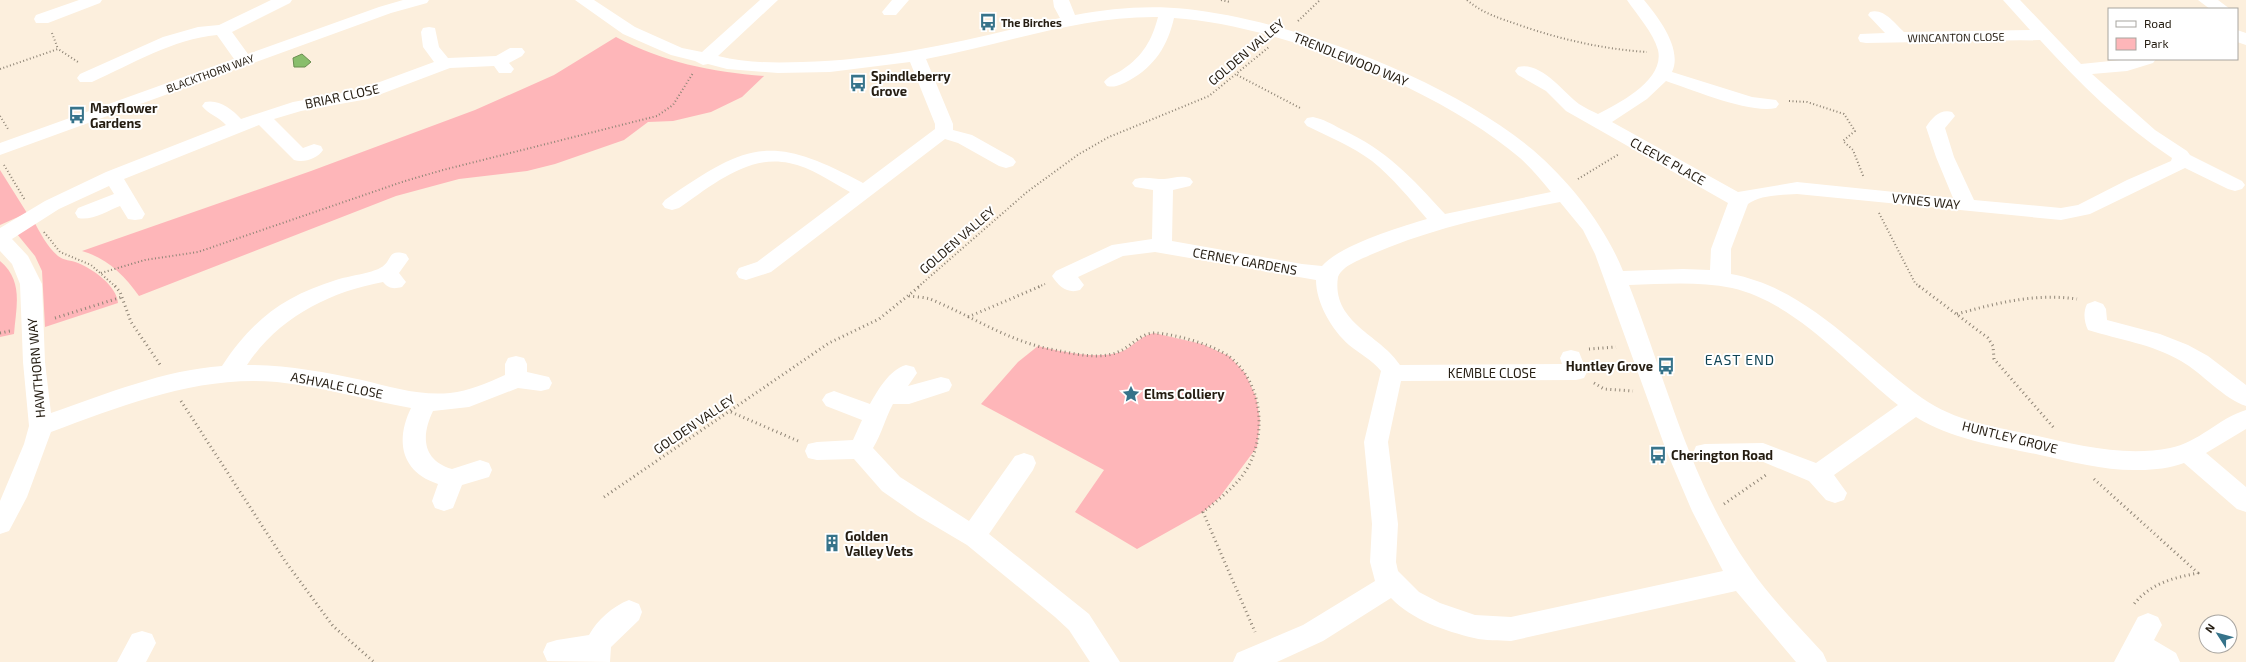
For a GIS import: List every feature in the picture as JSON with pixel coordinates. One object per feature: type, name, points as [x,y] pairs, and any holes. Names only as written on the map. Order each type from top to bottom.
[{"type":"street","points":[[42,18],[74,14],[94,0]]},
{"type":"street","points":[[95,70],[174,39],[204,31],[222,30],[284,0]]},
{"type":"street","name":"BLACKTHORN WAY","points":[[0,149],[385,10],[421,0]]},
{"type":"street","points":[[702,60],[770,0]]},
{"type":"street","points":[[890,12],[901,0]]},
{"type":"street","points":[[1061,0],[1062,7],[1070,21]]},
{"type":"street","points":[[1598,122],[1638,98],[1661,74],[1667,64],[1668,54],[1645,10],[1635,0]]},
{"type":"street","points":[[2011,0],[2077,70],[2145,131],[2179,153],[2182,159],[2235,180]]},
{"type":"street","points":[[2206,0],[2220,8]]},
{"type":"street","name":"TRENDLEWOOD WAY","points":[[583,1],[643,39],[702,60],[769,68],[854,66],[916,56],[1070,21],[1127,12],[1168,13],[1231,20],[1286,33],[1392,74],[1433,93],[1465,112],[1529,157],[1591,228],[1616,278],[1686,470],[1707,515],[1742,578],[1813,662]]},
{"type":"street","points":[[1126,79],[1156,48],[1161,39],[1168,13]]},
{"type":"street","points":[[1876,14],[1899,37]]},
{"type":"street","points":[[222,30],[244,61]]},
{"type":"street","name":"WINCANTON CLOSE","points":[[1866,38],[2045,35]]},
{"type":"street","points":[[424,40],[444,64]]},
{"type":"street","name":"BRIAR CLOSE","points":[[0,238],[34,215],[113,176],[262,118],[299,106],[362,95],[444,64],[459,61],[502,65],[516,52]]},
{"type":"street","points":[[764,272],[865,192],[943,133],[945,130],[944,124],[916,56]]},
{"type":"street","points":[[2077,70],[2127,66],[2145,60]]},
{"type":"street","name":"CLEEVE PLACE","points":[[1524,71],[1552,87],[1572,107],[1739,201]]},
{"type":"street","points":[[1661,74],[1750,107],[1770,104]]},
{"type":"street","points":[[225,108],[239,128]]},
{"type":"street","points":[[262,118],[301,156],[314,150]]},
{"type":"street","points":[[1935,119],[1935,127],[1945,157],[1966,205]]},
{"type":"street","points":[[1312,122],[1378,157],[1399,176],[1440,221]]},
{"type":"street","points":[[943,133],[965,139],[993,160]]},
{"type":"street","points":[[674,196],[734,165],[751,159],[776,156],[789,157],[808,163],[865,192]]},
{"type":"street","name":"VYNES WAY","points":[[1739,201],[1746,196],[1790,188],[1966,205],[2038,214],[2076,212],[2178,165],[2182,159]]},
{"type":"street","points":[[85,213],[130,206],[113,176]]},
{"type":"street","points":[[1142,183],[1163,185],[1183,182]]},
{"type":"street","points":[[1162,246],[1163,185]]},
{"type":"street","points":[[1562,193],[1440,221],[1375,245],[1340,262],[1328,274],[1327,282],[1329,295],[1346,329],[1358,341],[1383,358],[1393,373],[1384,401],[1376,442],[1385,524],[1384,571],[1392,584],[1410,600],[1431,612],[1463,624],[1498,629],[1511,629],[1742,578]]},
{"type":"street","points":[[1720,278],[1721,249],[1739,201]]},
{"type":"street","name":"HAWTHORN WAY","points":[[0,238],[21,261],[31,284],[31,325],[41,426],[36,444],[1,520]]},
{"type":"street","name":"CERNEY GARDENS","points":[[1068,281],[1090,262],[1119,250],[1142,246],[1162,246],[1302,271],[1328,274]]},
{"type":"street","points":[[229,374],[259,333],[288,311],[332,290],[368,278],[394,272]]},
{"type":"street","name":"HUNTLEY GROVE","points":[[1616,278],[1687,276],[1720,278],[1760,290],[1796,309],[1916,405],[1950,422],[1977,431],[2097,458],[2150,460],[2173,457],[2188,452],[2246,419]]},
{"type":"street","points":[[2095,309],[2096,325],[2161,343],[2179,350],[2210,369],[2246,397]]},
{"type":"street","name":"KEMBLE CLOSE","points":[[1393,373],[1574,365]]},
{"type":"street","name":"ASHVALE CLOSE","points":[[41,426],[118,399],[170,384],[229,374],[280,374],[309,377],[426,402],[450,401],[472,397],[516,371],[541,383]]},
{"type":"street","points":[[873,423],[906,373]]},
{"type":"street","points":[[817,452],[873,423],[909,395],[941,385]]},
{"type":"street","points":[[834,400],[873,423],[892,484],[927,509],[974,536],[1072,614],[1106,662]]},
{"type":"street","points":[[426,402],[415,427],[414,449],[419,460],[428,469],[442,477],[448,490],[480,470]]},
{"type":"street","points":[[1818,474],[1916,405]]},
{"type":"street","points":[[1705,453],[1763,452],[1818,474],[1835,494]]},
{"type":"street","points":[[2188,452],[2246,502]]},
{"type":"street","points":[[974,536],[1024,463]]},
{"type":"street","points":[[1256,658],[1333,622],[1392,584]]},
{"type":"street","points":[[557,652],[596,654],[603,635],[629,612]]},
{"type":"street","points":[[2138,644],[2166,662]]},
{"type":"path","name":"GOLDEN VALLEY","points":[[604,497],[829,343],[879,319],[1027,192],[1079,154],[1109,137],[1209,96],[1286,33],[1320,0]]},
{"type":"path","points":[[1468,0],[1482,12],[1568,41],[1619,50],[1668,54]]},
{"type":"path","points":[[0,69],[58,49],[95,70]]},
{"type":"path","points":[[102,273],[145,260],[198,252],[405,181],[443,170],[657,116],[673,105],[702,60]]},
{"type":"path","points":[[1236,75],[1310,114],[1312,122]]},
{"type":"path","points":[[1770,104],[1789,101],[1807,102],[1844,114],[1855,131],[1843,141],[1853,150],[1870,195],[1912,279],[1957,314],[2025,297],[2041,295],[2092,303],[2095,309]]},
{"type":"path","points":[[1562,193],[1636,143]]},
{"type":"path","points":[[0,159],[54,248],[65,256],[89,264],[102,273],[116,288],[122,298],[131,322],[162,367],[170,384],[290,567],[333,626],[374,662]]},
{"type":"path","points":[[968,317],[1068,281]]},
{"type":"path","points":[[908,295],[918,298],[928,298],[1026,344],[1078,353],[1112,355],[1126,349],[1144,335],[1154,333],[1166,334],[1202,344],[1229,356],[1245,373],[1256,397],[1260,420],[1257,447],[1248,469],[1203,512],[1256,658]]},
{"type":"path","points":[[0,333],[122,298]]},
{"type":"path","points":[[1641,346],[1591,348],[1574,365],[1604,389],[1657,392]]},
{"type":"path","points":[[730,412],[778,431],[817,452]]},
{"type":"path","points":[[1707,515],[1788,461]]},
{"type":"green space","points":[[616,37],[633,46],[669,59],[725,72],[764,76],[742,97],[711,112],[673,121],[648,122],[624,140],[555,164],[527,171],[459,179],[396,196],[139,296],[121,274],[114,268],[99,258],[82,251],[311,171],[475,110],[554,75]]},
{"type":"green space","points":[[0,170],[27,213],[0,225]]},
{"type":"green space","points":[[33,220],[50,248],[60,258],[78,263],[97,274],[109,284],[117,297],[118,303],[45,327],[42,271],[35,256],[17,234]]},
{"type":"green space","points":[[0,261],[13,277],[16,286],[17,304],[14,334],[0,337]]},
{"type":"green space","points":[[1154,333],[1202,344],[1229,356],[1245,373],[1256,397],[1260,420],[1257,447],[1219,498],[1203,512],[1137,549],[1075,512],[1104,470],[981,404],[1018,362],[1038,346],[1059,351],[1106,355],[1125,350],[1142,338]]},
{"type":"shaded area","points":[[302,54],[311,62],[305,67],[294,67],[293,58]]},
{"type":"place","name":"The Birches","points":[[988,22]]},
{"type":"place","name":"Spindleberry Grove","points":[[858,83]]},
{"type":"place","name":"Mayflower Gardens","points":[[77,115]]},
{"type":"place","name":"Huntley Grove","points":[[1666,366]]},
{"type":"place","name":"Elms Colliery","points":[[1131,394]]},
{"type":"place","name":"Cherington Road","points":[[1658,455]]},
{"type":"place","name":"Golden Valley Vets","points":[[832,543]]},
{"type":"district","name":"EAST END","points":[[1740,359]]}]
